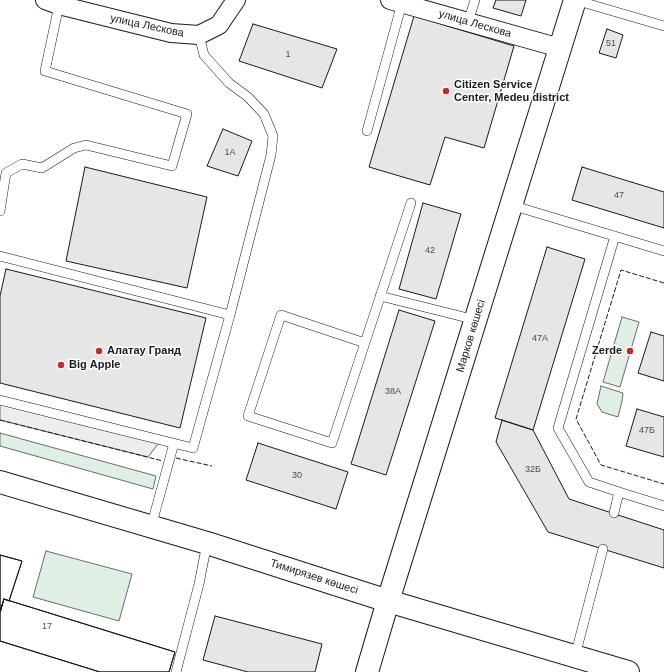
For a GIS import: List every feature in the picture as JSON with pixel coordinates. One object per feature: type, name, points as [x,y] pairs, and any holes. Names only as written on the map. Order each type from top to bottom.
[{"type":"street","name":"улица Лескова","points":[[52,3],[172,33],[199,35],[219,24],[236,0]]},
{"type":"street","name":"Марков көшесі","points":[[367,672],[575,0]]},
{"type":"street","name":"улица Лескова","points":[[396,2],[560,48]]},
{"type":"street","name":"Тимирязев көшесі","points":[[0,482],[207,543],[388,601],[628,672]]},
{"type":"lane","points":[[468,22],[475,0]]},
{"type":"lane","points":[[575,0],[664,26]]},
{"type":"lane","points":[[367,131],[396,2]]},
{"type":"lane","points":[[0,211],[6,173],[22,164],[42,168],[74,148],[86,145],[172,166],[187,114],[45,71],[52,3]]},
{"type":"lane","points":[[0,400],[193,448],[230,315],[271,155],[273,136],[264,114],[248,97],[229,83],[204,55],[199,35]]},
{"type":"lane","points":[[365,343],[281,315],[248,416],[332,443],[365,343],[380,296],[411,203]]},
{"type":"lane","points":[[511,205],[664,251]]},
{"type":"lane","points":[[614,236],[558,428],[589,482],[664,506]]},
{"type":"lane","points":[[0,256],[230,315]]},
{"type":"lane","points":[[380,296],[476,320]]},
{"type":"lane","points":[[151,527],[174,443]]},
{"type":"lane","points":[[614,513],[619,492]]},
{"type":"lane","points":[[176,672],[199,584],[207,543]]},
{"type":"lane","points":[[575,656],[603,549]]},
{"type":"green space","points":[[622,317],[639,322],[620,387],[603,382]]},
{"type":"green space","points":[[601,386],[623,393],[618,417],[602,412],[597,404]]},
{"type":"green space","points":[[0,433],[156,476],[153,489],[0,446]]},
{"type":"green space","points":[[46,551],[132,574],[119,621],[33,597]]},
{"type":"shaded area","points":[[0,400],[161,440],[148,457],[0,420]]},
{"type":"building","points":[[496,0],[526,0],[521,16],[493,8]]},
{"type":"building","name":"Citizen Service Center, Medeu district","points":[[414,16],[514,46],[484,148],[445,137],[430,185],[369,167]]},
{"type":"building","points":[[253,24],[337,49],[322,88],[239,61]]},
{"type":"building","points":[[607,29],[623,35],[616,58],[599,53]]},
{"type":"building","points":[[223,129],[252,141],[238,176],[207,166]]},
{"type":"building","points":[[85,167],[207,197],[187,288],[66,261]]},
{"type":"building","points":[[582,167],[664,192],[664,228],[572,200]]},
{"type":"building","points":[[423,203],[461,214],[436,299],[399,289]]},
{"type":"building","points":[[547,247],[585,259],[533,430],[495,418]]},
{"type":"building","name":"Алатау Гранд","points":[[6,269],[206,318],[180,428],[0,383],[0,296]]},
{"type":"building","points":[[399,310],[435,321],[386,475],[351,464]]},
{"type":"building","points":[[651,332],[664,336],[664,381],[638,373]]},
{"type":"building","points":[[637,409],[664,417],[664,457],[626,446]]},
{"type":"building","points":[[502,420],[533,430],[569,499],[664,530],[664,568],[548,532],[496,442]]},
{"type":"building","points":[[258,443],[348,472],[336,509],[246,480]]},
{"type":"building","points":[[0,555],[22,561],[9,601],[4,599],[0,611]]},
{"type":"building","points":[[0,555],[22,561],[9,601],[4,599],[0,611]]},
{"type":"building","points":[[4,599],[175,652],[169,672],[100,672],[0,641],[0,613]]},
{"type":"building","points":[[4,599],[175,652],[169,672],[100,672],[0,641],[0,613]]},
{"type":"building","points":[[215,616],[322,644],[315,672],[248,672],[203,660]]},
{"type":"fence","points":[[664,283],[621,270],[576,419],[601,465],[664,484]]},
{"type":"fence","points":[[0,420],[163,461]]},
{"type":"fence","points":[[176,458],[212,466]]},
{"type":"place","name":"Citizen Service Center, Medeu district","points":[[446,91]]},
{"type":"place","name":"Алатау Гранд","points":[[99,351]]},
{"type":"place","name":"Zerde","points":[[630,351]]},
{"type":"place","name":"Big Apple","points":[[61,365]]}]
